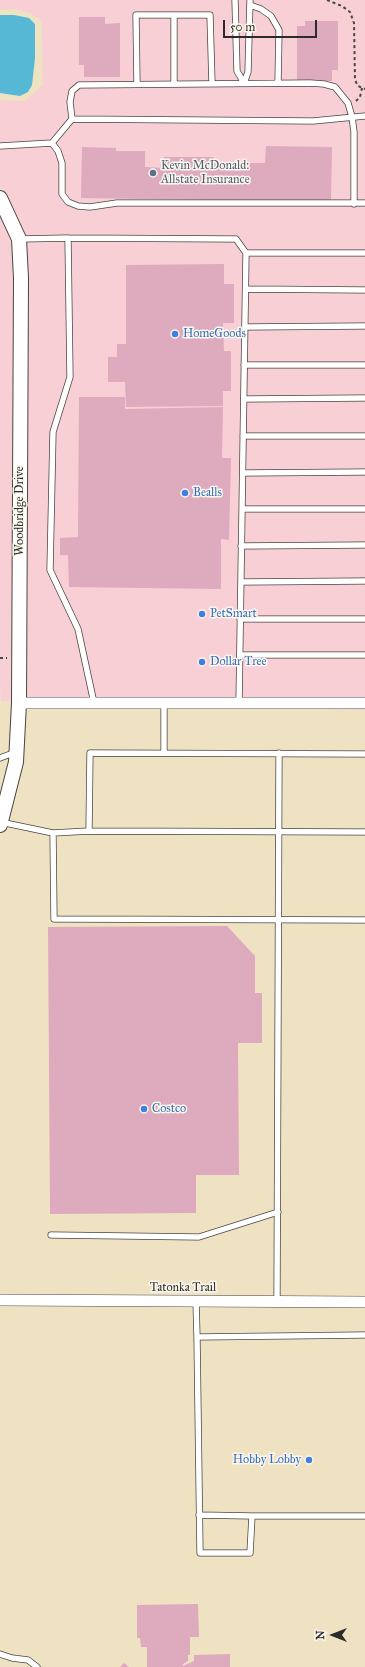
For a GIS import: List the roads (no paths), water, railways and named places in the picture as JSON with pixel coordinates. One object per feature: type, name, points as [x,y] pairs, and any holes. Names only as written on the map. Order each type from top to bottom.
[{"type":"street","name":"Woodbridge Drive","points":[[0,198],[19,239],[21,278],[19,703],[16,762],[0,823]]},
{"type":"street","points":[[19,703],[365,703]]},
{"type":"street","name":"Tatonka Trail","points":[[0,1300],[365,1302]]},
{"type":"lane","points":[[235,0],[237,71],[244,83]]},
{"type":"lane","points":[[244,83],[248,72],[250,2]]},
{"type":"lane","points":[[250,2],[271,16],[278,30],[278,83]]},
{"type":"lane","points":[[137,84],[136,15],[210,16],[212,84]]},
{"type":"lane","points":[[174,15],[174,84]]},
{"type":"lane","points":[[52,143],[72,119],[70,102],[72,91],[78,85],[244,83],[324,84],[335,87],[348,103],[352,118],[354,132],[354,204]]},
{"type":"lane","points":[[72,119],[313,121],[365,116]]},
{"type":"lane","points":[[0,146],[40,142],[52,143],[58,151],[62,164],[62,194],[68,202],[78,206],[90,207],[117,202],[365,203]]},
{"type":"lane","points":[[68,238],[70,377],[53,432],[50,570],[78,629],[94,703]]},
{"type":"lane","points":[[19,239],[236,239],[246,253],[239,704]]},
{"type":"lane","points":[[246,253],[365,253]]},
{"type":"lane","points":[[246,289],[365,290]]},
{"type":"lane","points":[[245,327],[365,326]]},
{"type":"lane","points":[[244,365],[365,364]]},
{"type":"lane","points":[[244,399],[365,398]]},
{"type":"lane","points":[[243,436],[365,436]]},
{"type":"lane","points":[[243,473],[365,472]]},
{"type":"lane","points":[[242,509],[365,509]]},
{"type":"lane","points":[[241,546],[365,545]]},
{"type":"lane","points":[[241,582],[365,582]]},
{"type":"lane","points":[[240,619],[365,619]]},
{"type":"lane","points":[[240,655],[365,655]]},
{"type":"lane","points":[[164,704],[164,753]]},
{"type":"lane","points":[[0,758],[17,752]]},
{"type":"lane","points":[[89,831],[90,753],[365,754]]},
{"type":"lane","points":[[278,1301],[279,753]]},
{"type":"lane","points":[[0,823],[53,833],[89,831],[365,832]]},
{"type":"lane","points":[[53,833],[54,919],[365,920]]},
{"type":"lane","points":[[50,1235],[199,1237],[278,1212]]},
{"type":"lane","points":[[196,1301],[200,1553],[250,1553],[252,1516]]},
{"type":"lane","points":[[197,1337],[365,1335]]},
{"type":"lane","points":[[200,1516],[365,1516]]},
{"type":"lane","points":[[0,1654],[12,1658],[28,1660],[37,1667]]},
{"type":"water","points":[[0,15],[14,15],[29,18],[35,24],[35,58],[32,85],[28,92],[20,96],[0,93]]},
{"type":"place","name":"Kevin McDonald: Allstate Insurance","points":[[153,173]]},
{"type":"place","name":"HomeGoods","points":[[175,334]]},
{"type":"place","name":"Bealls","points":[[185,493]]},
{"type":"place","name":"PetSmart","points":[[202,614]]},
{"type":"place","name":"Dollar Tree","points":[[202,662]]},
{"type":"place","name":"Costco","points":[[144,1109]]},
{"type":"place","name":"Hobby Lobby","points":[[309,1460]]}]
